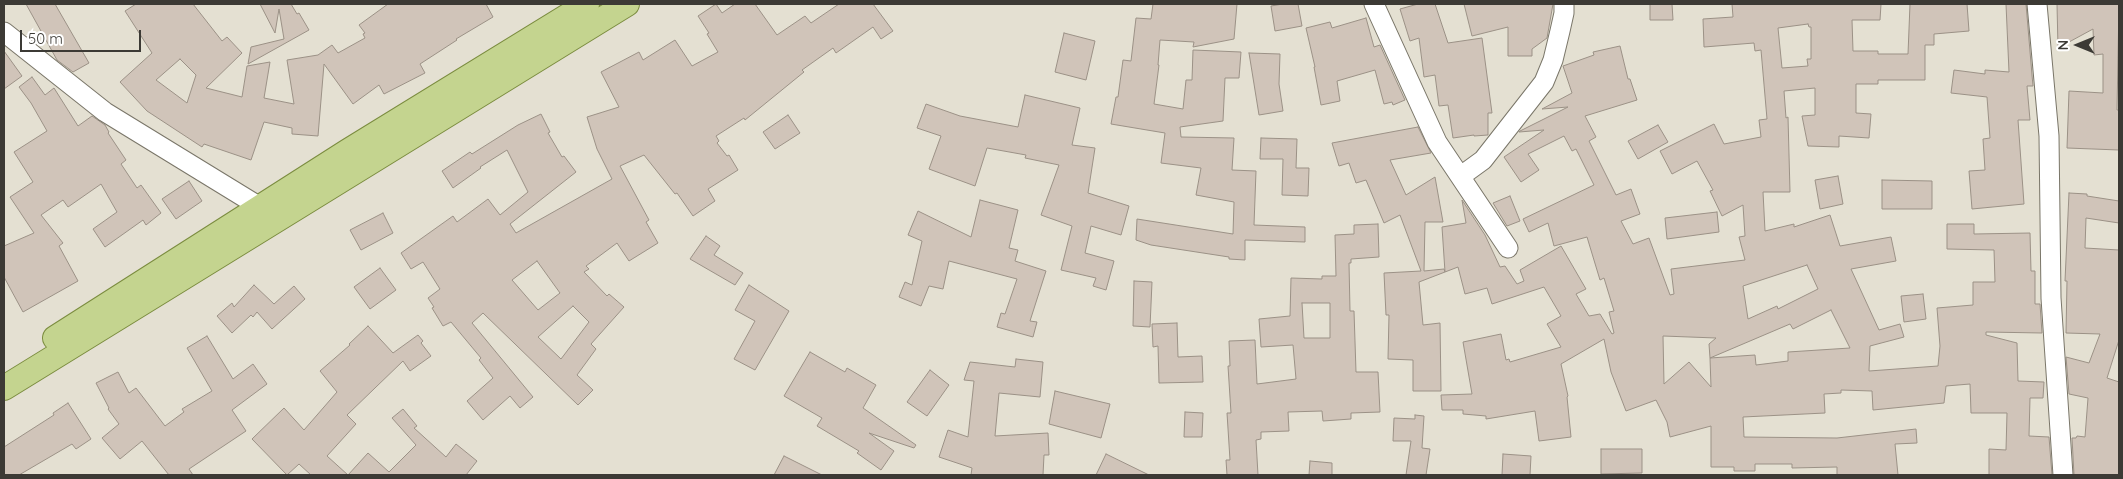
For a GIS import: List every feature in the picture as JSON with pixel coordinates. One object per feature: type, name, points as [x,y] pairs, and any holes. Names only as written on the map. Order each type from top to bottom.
[{"type":"main road","points":[[4,371],[348,151],[587,4]]},
{"type":"main road","points":[[4,388],[627,4]]},
{"type":"street","points":[[1374,4],[1424,108],[1432,132],[1508,248]]},
{"type":"street","points":[[1461,176],[1484,160],[1544,82],[1558,41],[1564,4]]},
{"type":"street","points":[[2037,4],[2049,136],[2051,298],[2063,475]]},
{"type":"street","points":[[4,32],[105,112],[260,208]]},
{"type":"building","points":[[26,4],[55,4],[89,63],[73,72],[57,60]]},
{"type":"building","points":[[136,4],[193,4],[222,41],[227,37],[242,53],[206,88],[242,97],[247,66],[270,62],[264,98],[294,104],[287,60],[318,55],[332,45],[338,53],[365,38],[363,34],[365,33],[359,25],[388,4],[486,4],[493,17],[456,39],[420,64],[425,73],[384,94],[379,85],[353,104],[324,64],[318,136],[292,134],[292,128],[264,122],[251,160],[204,144],[202,147],[147,111],[120,82],[152,53],[125,11]],"holes":[[[180,59],[196,75],[187,103],[156,80]]]},
{"type":"building","points":[[260,4],[291,4],[309,30],[248,64],[251,47],[284,39],[279,9],[275,33]]},
{"type":"building","points":[[716,4],[722,13],[735,4],[755,4],[777,35],[805,16],[811,23],[839,4],[873,4],[893,31],[881,39],[873,27],[836,53],[833,48],[802,70],[804,72],[745,120],[744,118],[716,136],[719,141],[717,143],[727,156],[729,155],[738,170],[708,189],[715,201],[693,216],[677,193],[675,194],[644,155],[620,166],[649,220],[646,222],[658,243],[629,261],[617,243],[586,266],[589,269],[584,272],[607,296],[609,294],[624,307],[591,344],[596,349],[577,375],[593,390],[578,405],[483,313],[472,323],[533,397],[520,408],[510,396],[483,420],[467,401],[493,378],[479,360],[481,358],[451,322],[443,326],[432,308],[434,307],[428,298],[440,289],[423,262],[411,269],[401,253],[453,216],[457,222],[488,199],[500,215],[528,192],[507,150],[480,167],[453,188],[442,171],[470,152],[472,154],[518,125],[541,114],[550,132],[548,133],[562,157],[564,156],[576,172],[510,224],[516,233],[612,179],[597,149],[587,117],[619,107],[601,72],[639,52],[643,60],[675,40],[692,66],[718,52],[698,16]],"holes":[[[537,261],[560,293],[538,310],[512,280]],[[573,306],[589,322],[561,359],[538,337]]]},
{"type":"building","points":[[1153,4],[1237,4],[1234,39],[1193,47],[1194,42],[1160,40],[1154,104],[1183,109],[1186,80],[1192,80],[1193,50],[1241,52],[1239,78],[1225,78],[1223,121],[1180,127],[1181,137],[1234,138],[1232,170],[1256,171],[1254,225],[1305,227],[1305,242],[1245,240],[1245,260],[1229,259],[1229,257],[1151,245],[1136,240],[1137,219],[1233,234],[1234,202],[1196,195],[1201,168],[1161,163],[1165,133],[1111,124],[1116,97],[1118,97],[1123,60],[1131,61],[1136,18],[1151,19]]},
{"type":"building","points":[[1298,4],[1302,26],[1275,31],[1271,6]]},
{"type":"building","points":[[1418,4],[1435,4],[1448,43],[1482,38],[1492,113],[1488,113],[1488,135],[1453,138],[1448,105],[1439,106],[1435,75],[1424,77],[1419,38],[1410,41],[1400,9]]},
{"type":"building","points":[[1464,4],[1553,4],[1547,38],[1532,49],[1532,56],[1508,56],[1508,27],[1472,36]]},
{"type":"building","points":[[1650,4],[1672,4],[1673,20],[1650,20]]},
{"type":"building","points":[[1732,4],[1881,4],[1880,20],[1852,20],[1853,51],[1878,51],[1878,54],[1908,54],[1910,4],[1967,4],[1969,31],[1934,34],[1934,45],[1925,45],[1925,80],[1878,80],[1878,84],[1856,84],[1856,113],[1871,114],[1869,138],[1839,136],[1839,147],[1808,146],[1802,116],[1815,115],[1815,88],[1784,91],[1786,118],[1788,117],[1790,192],[1763,192],[1765,231],[1794,224],[1794,227],[1830,215],[1840,246],[1891,237],[1896,261],[1851,269],[1879,330],[1900,324],[1904,337],[1870,346],[1869,371],[1938,366],[1940,346],[1937,308],[1973,305],[1973,282],[1995,282],[1994,250],[1947,249],[1947,224],[1974,224],[1974,234],[2030,233],[2031,271],[2035,271],[2035,304],[2040,304],[2042,333],[1986,332],[1986,335],[2017,343],[2018,381],[2044,382],[2043,398],[2030,398],[2029,436],[2049,437],[2052,475],[1989,475],[1989,449],[2006,450],[2007,413],[1971,413],[1970,384],[1946,386],[1944,403],[1873,410],[1872,391],[1841,390],[1841,393],[1824,394],[1825,413],[1743,417],[1744,437],[1837,438],[1916,429],[1917,443],[1895,444],[1898,475],[1837,475],[1837,467],[1792,468],[1792,464],[1755,464],[1755,471],[1734,471],[1734,467],[1711,467],[1711,426],[1670,437],[1667,422],[1656,400],[1626,411],[1611,372],[1604,339],[1561,364],[1568,396],[1571,437],[1539,441],[1535,411],[1486,419],[1486,416],[1463,414],[1463,410],[1442,410],[1441,395],[1472,394],[1463,342],[1501,334],[1506,360],[1509,359],[1510,362],[1561,347],[1547,324],[1561,316],[1544,287],[1492,304],[1487,288],[1465,294],[1458,267],[1445,272],[1442,227],[1466,223],[1462,200],[1485,235],[1500,267],[1505,266],[1517,284],[1524,281],[1520,270],[1561,246],[1586,289],[1576,294],[1589,316],[1600,314],[1612,334],[1614,333],[1609,312],[1614,311],[1604,278],[1600,280],[1587,237],[1554,246],[1548,223],[1529,232],[1523,219],[1594,185],[1576,149],[1572,151],[1564,136],[1528,154],[1539,170],[1521,182],[1504,157],[1544,130],[1520,131],[1568,107],[1542,109],[1572,93],[1563,66],[1594,55],[1593,52],[1620,46],[1628,79],[1630,79],[1637,100],[1585,116],[1596,137],[1589,141],[1616,195],[1631,189],[1640,214],[1621,221],[1633,244],[1649,238],[1670,295],[1674,294],[1671,269],[1745,260],[1739,237],[1745,236],[1743,205],[1722,216],[1710,191],[1713,190],[1697,161],[1672,174],[1660,151],[1714,124],[1724,144],[1761,137],[1759,120],[1767,119],[1761,50],[1755,51],[1754,43],[1704,47],[1703,19],[1733,17]],"holes":[[[1808,24],[1811,27],[1811,59],[1807,59],[1808,66],[1782,68],[1778,28]],[[1807,265],[1818,289],[1778,309],[1777,306],[1748,319],[1743,286]],[[1831,310],[1850,348],[1788,352],[1788,361],[1756,365],[1755,355],[1710,358],[1790,324],[1793,329]],[[1663,336],[1716,338],[1709,344],[1711,387],[1689,362],[1664,384]]]},
{"type":"building","points":[[2006,4],[2026,4],[2033,86],[2027,86],[2030,120],[2018,120],[2024,204],[1972,209],[1969,171],[1985,170],[1983,139],[1990,138],[1987,97],[1951,93],[1954,70],[1985,74],[1985,70],[2009,72]]},
{"type":"building","points":[[2057,4],[2119,4],[2117,110],[2119,110],[2119,150],[2067,148],[2069,91],[2103,93],[2103,54],[2094,55],[2093,29],[2058,48]]},
{"type":"building","points":[[1366,18],[1374,47],[1380,45],[1405,100],[1393,105],[1392,102],[1384,104],[1375,70],[1337,81],[1340,101],[1321,105],[1306,28],[1330,22],[1332,28]]},
{"type":"building","points":[[1064,33],[1095,41],[1086,80],[1055,72]]},
{"type":"building","points":[[4,51],[22,76],[4,89]]},
{"type":"building","points":[[1249,53],[1280,54],[1279,84],[1283,111],[1259,115]]},
{"type":"building","points":[[32,77],[45,95],[54,88],[78,126],[92,116],[105,125],[108,133],[126,160],[121,164],[137,188],[141,185],[161,213],[146,225],[143,220],[105,247],[93,229],[117,212],[101,184],[68,207],[63,200],[41,215],[63,243],[59,246],[78,281],[23,312],[4,277],[4,246],[34,233],[10,197],[33,182],[14,152],[47,131],[31,103],[19,87]]},
{"type":"building","points":[[1025,95],[1080,108],[1072,145],[1095,148],[1088,193],[1129,206],[1121,235],[1091,226],[1085,253],[1114,261],[1106,290],[1093,286],[1096,278],[1061,270],[1072,226],[1041,215],[1059,165],[1025,158],[1026,155],[987,148],[975,186],[929,169],[941,136],[917,128],[926,104],[960,116],[1018,127]]},
{"type":"building","points":[[788,115],[800,133],[775,149],[763,132]]},
{"type":"building","points":[[1658,125],[1668,142],[1638,159],[1628,141]]},
{"type":"building","points":[[1418,127],[1431,153],[1390,160],[1406,195],[1435,177],[1443,222],[1425,222],[1424,271],[1444,269],[1445,272],[1419,282],[1423,325],[1440,323],[1441,391],[1413,391],[1413,360],[1388,359],[1389,315],[1386,315],[1384,273],[1421,271],[1400,215],[1384,223],[1366,180],[1356,183],[1349,163],[1339,166],[1332,143]]},
{"type":"building","points":[[1261,138],[1297,139],[1296,168],[1309,168],[1308,196],[1282,195],[1283,159],[1260,159]]},
{"type":"building","points":[[1838,176],[1843,204],[1820,209],[1815,180]]},
{"type":"building","points":[[1882,180],[1932,181],[1932,209],[1882,209]]},
{"type":"building","points":[[189,181],[202,201],[176,219],[162,199]]},
{"type":"building","points":[[2069,193],[2087,194],[2087,196],[2119,201],[2119,223],[2086,218],[2085,248],[2119,250],[2119,340],[2107,378],[2119,382],[2119,475],[2074,475],[2072,438],[2077,436],[2085,437],[2088,398],[2069,394],[2066,357],[2089,363],[2100,334],[2066,333],[2067,281],[2065,281]]},
{"type":"building","points":[[1510,196],[1520,221],[1507,226],[1493,203]]},
{"type":"building","points":[[980,200],[1018,210],[1009,248],[1018,250],[1015,261],[1046,271],[1030,321],[1037,322],[1033,337],[997,327],[1001,313],[1005,314],[1017,279],[949,261],[943,289],[929,286],[921,306],[899,297],[905,282],[912,285],[922,241],[908,235],[918,211],[971,237]]},
{"type":"building","points":[[1717,212],[1719,232],[1667,239],[1665,218]]},
{"type":"building","points":[[383,213],[393,233],[361,250],[350,230]]},
{"type":"building","points":[[1378,224],[1379,257],[1351,259],[1351,263],[1349,263],[1350,311],[1354,311],[1356,372],[1378,372],[1380,412],[1351,413],[1351,419],[1323,421],[1322,411],[1288,412],[1289,431],[1261,432],[1261,439],[1256,440],[1258,475],[1227,475],[1226,460],[1230,460],[1227,413],[1231,413],[1228,366],[1230,366],[1229,341],[1255,340],[1257,384],[1296,379],[1293,345],[1261,347],[1259,319],[1290,316],[1291,278],[1322,279],[1322,276],[1336,276],[1335,235],[1354,234],[1354,225]],"holes":[[[1302,303],[1330,303],[1330,338],[1304,338]]]},
{"type":"building","points":[[706,236],[720,246],[714,255],[743,273],[735,285],[690,259]]},
{"type":"building","points":[[380,268],[396,290],[370,309],[354,287]]},
{"type":"building","points":[[1134,281],[1152,282],[1150,327],[1133,326]]},
{"type":"building","points":[[254,285],[274,304],[294,286],[305,299],[272,329],[257,312],[253,317],[251,315],[232,333],[217,316],[232,303],[234,307]]},
{"type":"building","points":[[749,285],[789,311],[755,370],[734,359],[755,321],[735,310]]},
{"type":"building","points":[[1923,294],[1926,319],[1904,322],[1901,296]]},
{"type":"building","points":[[1177,323],[1178,357],[1202,356],[1203,382],[1159,383],[1158,346],[1153,347],[1152,324]]},
{"type":"building","points":[[368,326],[393,353],[418,335],[423,341],[421,343],[431,356],[410,371],[403,361],[347,415],[356,424],[327,456],[348,475],[311,475],[299,464],[287,475],[252,439],[284,408],[304,430],[337,392],[320,371],[350,345]]},
{"type":"building","points":[[207,336],[233,379],[253,364],[267,384],[232,410],[246,431],[189,469],[193,475],[169,475],[142,441],[120,459],[102,438],[119,424],[108,409],[96,383],[118,372],[129,393],[136,388],[165,426],[184,412],[182,409],[212,391],[187,348]]},
{"type":"building","points":[[810,352],[845,372],[847,368],[876,385],[863,408],[916,445],[914,448],[869,433],[894,451],[881,470],[857,453],[859,451],[817,426],[822,418],[784,396]]},
{"type":"building","points":[[1016,359],[1043,362],[1040,397],[999,393],[995,436],[1048,433],[1049,455],[1044,455],[1043,475],[971,475],[972,468],[939,457],[948,430],[968,437],[974,381],[964,380],[970,362],[1015,367]]},
{"type":"building","points":[[930,370],[949,385],[927,416],[907,402]]},
{"type":"building","points":[[1055,391],[1110,404],[1101,438],[1049,424]]},
{"type":"building","points":[[68,403],[91,439],[76,449],[72,444],[19,475],[4,475],[4,447],[54,415],[53,413]]},
{"type":"building","points":[[403,409],[417,426],[414,428],[446,457],[456,444],[477,461],[466,475],[348,475],[368,453],[389,472],[416,445],[392,418]]},
{"type":"building","points":[[1185,412],[1203,413],[1202,437],[1184,437]]},
{"type":"building","points":[[1415,415],[1424,416],[1422,448],[1430,449],[1426,475],[1406,475],[1411,441],[1393,441],[1394,418],[1415,419]]},
{"type":"building","points":[[1601,449],[1642,449],[1642,473],[1601,474]]},
{"type":"building","points":[[1106,454],[1149,475],[1096,475]]},
{"type":"building","points":[[1503,454],[1531,456],[1530,475],[1502,475]]},
{"type":"building","points":[[784,456],[822,475],[774,475]]},
{"type":"building","points":[[1310,461],[1332,463],[1332,475],[1309,475]]}]
